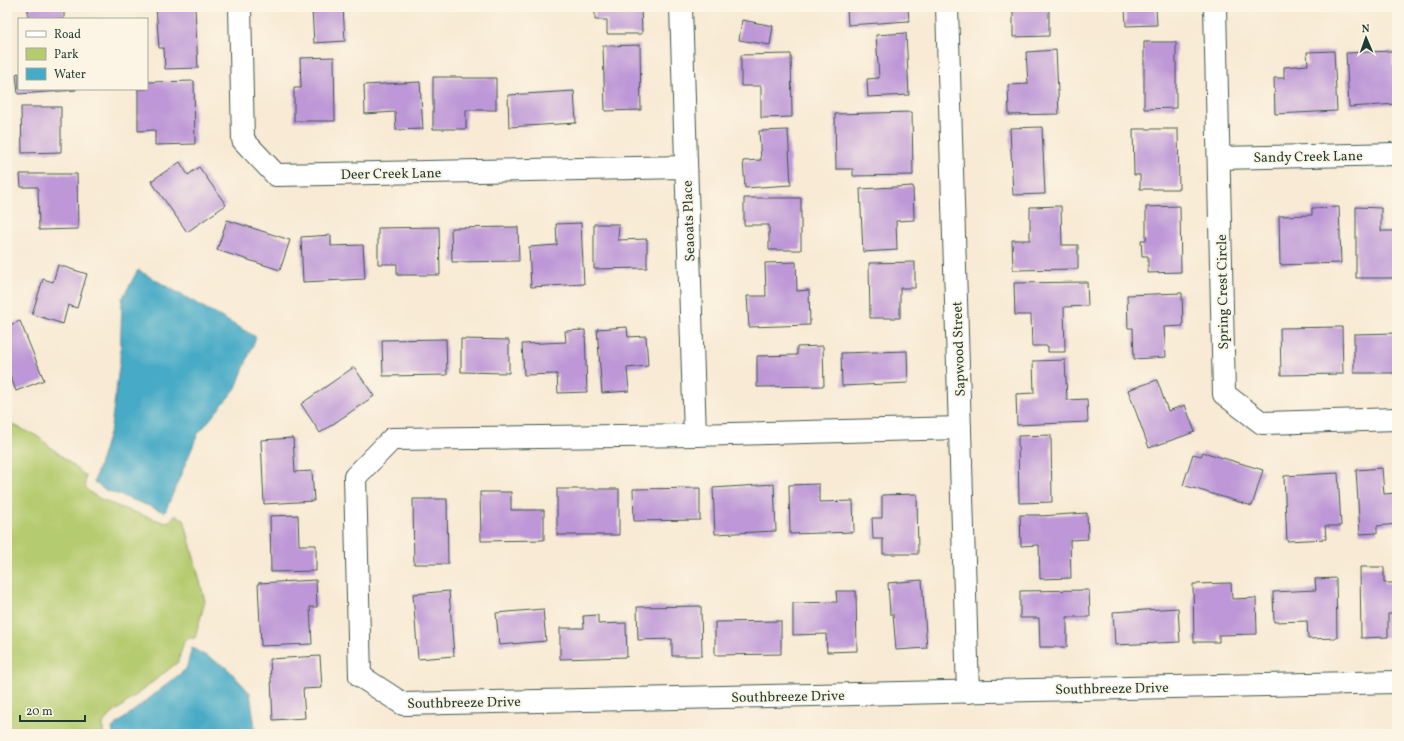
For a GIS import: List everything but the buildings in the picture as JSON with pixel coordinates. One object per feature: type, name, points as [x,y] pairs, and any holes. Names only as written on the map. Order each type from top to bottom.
[{"type":"street","name":"Deer Creek Lane","points":[[240,7],[243,140],[276,175],[686,166]]},
{"type":"street","name":"Seaoats Place","points":[[682,7],[695,435]]},
{"type":"street","name":"Sapwood Street","points":[[947,7],[968,692]]},
{"type":"street","name":"Spring Crest Circle","points":[[1215,7],[1224,394],[1262,423],[1397,419]]},
{"type":"street","name":"Sandy Creek Lane","points":[[1219,158],[1397,154]]},
{"type":"street","name":"Southbreeze Drive","points":[[960,428],[695,435],[392,439],[355,477],[360,676],[403,704],[1397,682]]},
{"type":"green space","points":[[7,422],[37,436],[86,476],[86,488],[99,498],[121,508],[163,522],[170,521],[175,515],[184,519],[205,601],[195,638],[190,638],[184,641],[178,662],[106,719],[103,724],[103,734],[7,734]]},
{"type":"water","points":[[138,270],[256,337],[236,388],[198,434],[165,512],[103,489],[94,482],[111,427],[120,360],[122,299]]},
{"type":"water","points":[[192,648],[226,667],[250,693],[256,734],[113,734],[112,728],[186,669]]}]
